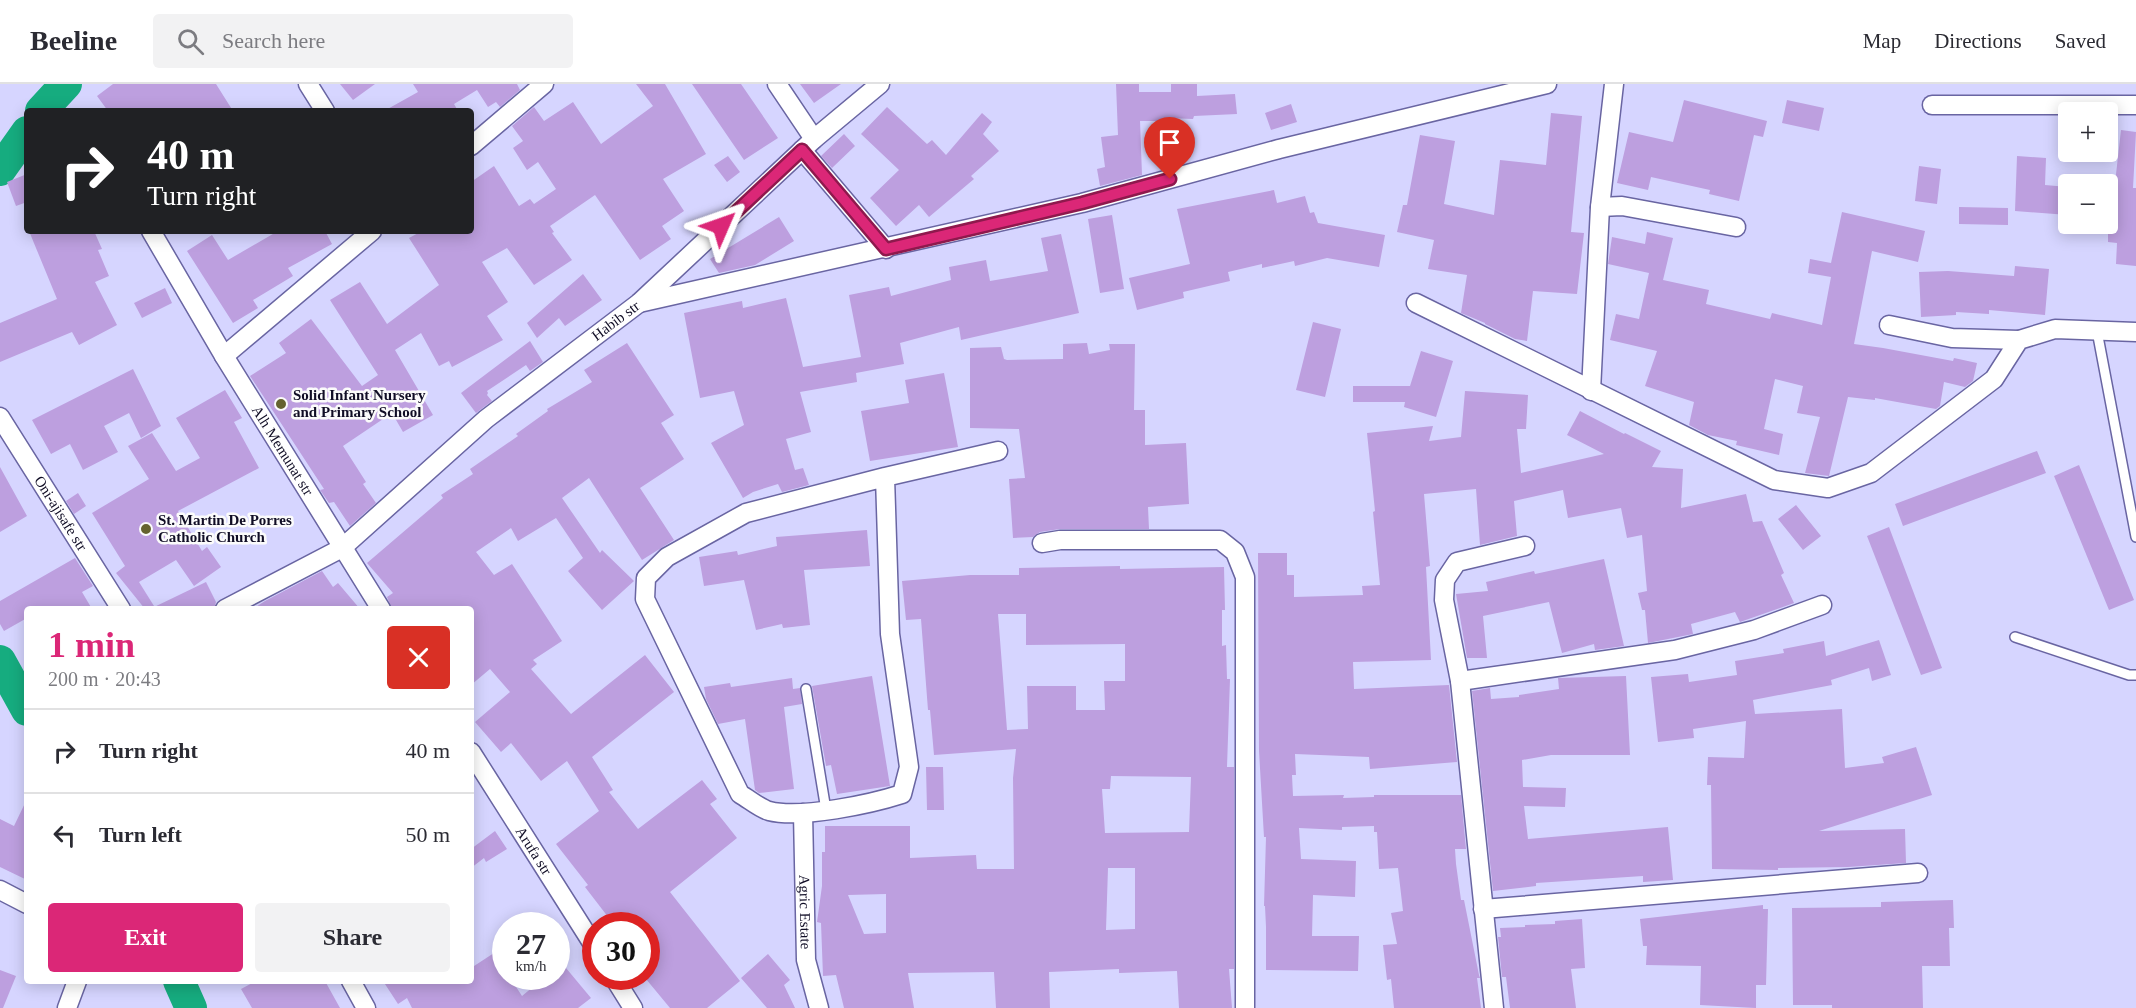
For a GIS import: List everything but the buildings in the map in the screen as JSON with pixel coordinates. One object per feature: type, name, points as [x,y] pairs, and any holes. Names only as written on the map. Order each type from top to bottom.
[{"type":"street","points":[[308,84],[323,108]]},
{"type":"street","points":[[474,144],[544,84]]},
{"type":"street","points":[[777,84],[808,144],[886,249]]},
{"type":"street","name":"Habib str","points":[[342,548],[486,419],[639,303],[808,144],[880,84]]},
{"type":"street","points":[[639,303],[1082,203],[1279,149],[1547,84]]},
{"type":"street","points":[[1591,391],[1600,207],[1614,84]]},
{"type":"street","points":[[1932,105],[2136,105]]},
{"type":"street","points":[[1600,207],[1622,207],[1736,227]]},
{"type":"street","name":"Alh Memunat str","points":[[153,234],[224,356],[342,548]]},
{"type":"street","points":[[224,356],[368,234]]},
{"type":"street","points":[[1416,303],[1774,480],[1828,488],[1871,473],[1985,386],[1994,379],[2019,340]]},
{"type":"street","points":[[1889,325],[1952,338],[2019,340],[2055,329],[2136,332]]},
{"type":"street","name":"Oni-ajisafe str","points":[[0,417],[119,606]]},
{"type":"street","points":[[885,477],[890,634],[909,767],[902,794],[876,802],[803,813],[768,810],[741,794],[645,599],[646,578],[667,557],[746,513],[885,477],[998,451]]},
{"type":"street","points":[[1042,543],[1060,540],[1220,540],[1234,552],[1245,577],[1245,1008]]},
{"type":"street","points":[[1494,1008],[1460,681],[1444,600],[1445,580],[1457,562],[1525,546]]},
{"type":"street","points":[[231,606],[342,548],[379,606]]},
{"type":"street","points":[[1460,681],[1675,650],[1754,630],[1822,605]]},
{"type":"street","name":"Arufa str","points":[[474,757],[582,927]]},
{"type":"street","name":"Agric Estate","points":[[803,813],[806,960],[819,1008]]},
{"type":"street","points":[[1483,909],[1918,873]]},
{"type":"street","points":[[0,890],[24,902]]},
{"type":"street","points":[[68,1008],[76,984]]},
{"type":"street","points":[[353,984],[366,1008]]},
{"type":"street","points":[[622,990],[633,1008]]},
{"type":"lane","points":[[2097,331],[2136,537]]},
{"type":"lane","points":[[2015,638],[2129,675],[2136,675]]},
{"type":"lane","points":[[806,689],[826,810]]},
{"type":"waterway","points":[[44,108],[66,84]]},
{"type":"waterway","points":[[0,170],[24,136]]},
{"type":"waterway","points":[[0,661],[24,705]]},
{"type":"waterway","points":[[180,984],[191,1008]]},
{"type":"place","name":"Solid Infant Nursery and Primary School","points":[[281,404]]},
{"type":"place","name":"St. Martin De Porres Catholic Church","points":[[146,529]]},
{"type":"route","points":[[721,226],[802,150],[886,249],[1082,203],[1170,179]]}]
